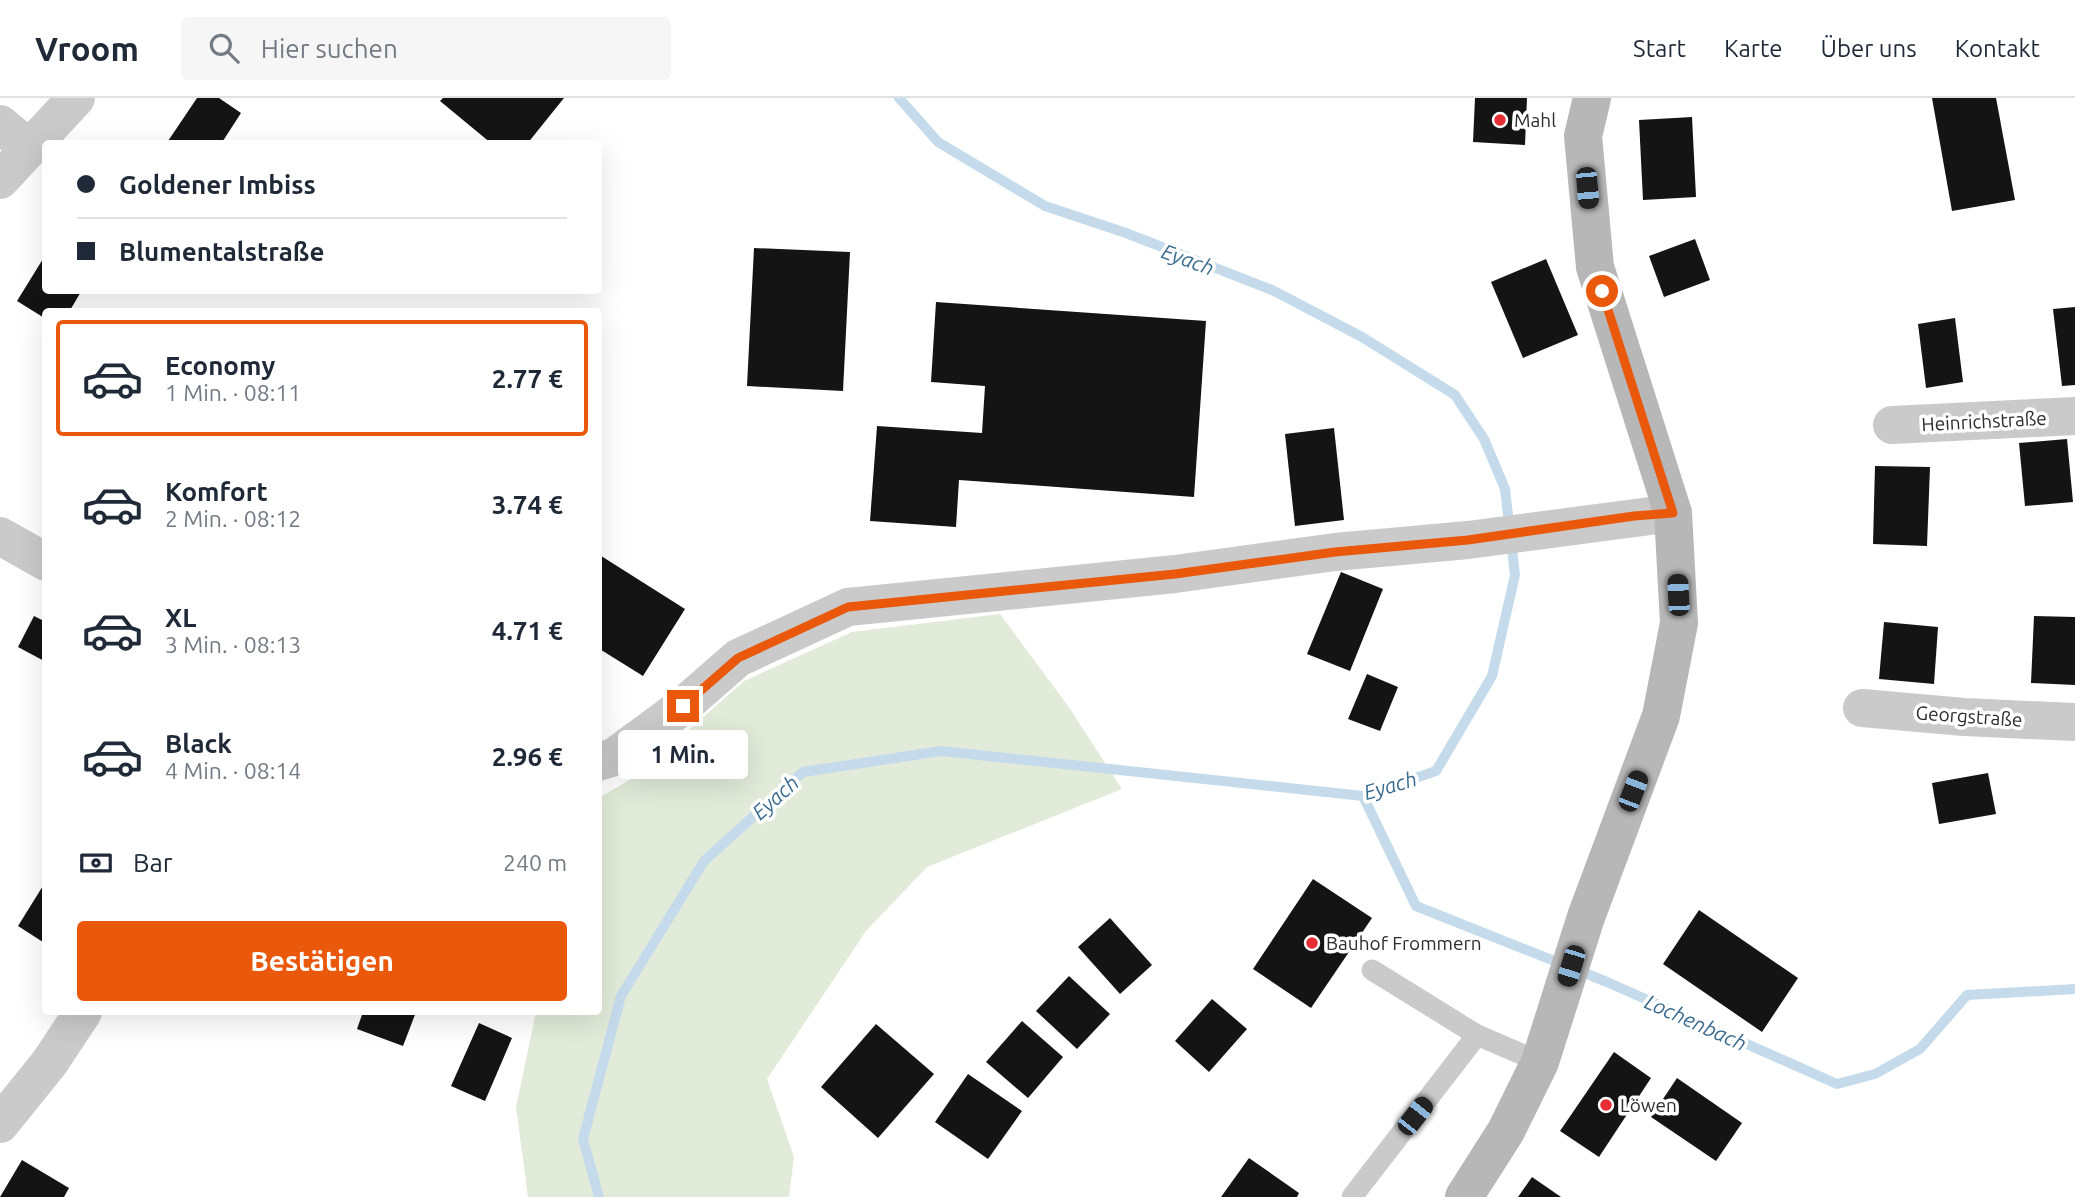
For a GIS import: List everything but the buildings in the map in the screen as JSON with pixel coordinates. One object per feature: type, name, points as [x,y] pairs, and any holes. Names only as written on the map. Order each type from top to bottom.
[{"type":"main road","points":[[1464,1197],[1506,1131],[1541,1062],[1586,917],[1661,716],[1679,623],[1673,513],[1595,267],[1583,136],[1592,98]]},
{"type":"street","points":[[0,180],[14,136],[76,98]]},
{"type":"street","name":"Heinrichstraße","points":[[1892,425],[2075,416]]},
{"type":"street","points":[[602,761],[614,757],[683,706],[738,658],[848,607],[1468,540],[1634,516],[1673,513]]},
{"type":"street","points":[[0,536],[42,560]]},
{"type":"street","name":"Georgstraße","points":[[1862,708],[1964,717],[2075,722]]},
{"type":"street","points":[[0,1124],[50,1062],[81,1015]]},
{"type":"lane","points":[[1372,970],[1477,1035],[1541,1062]]},
{"type":"lane","points":[[1352,1197],[1477,1035]]},
{"type":"green space","points":[[1000,614],[1068,706],[1122,789],[927,867],[866,931],[767,1079],[794,1157],[789,1197],[528,1197],[516,1107],[535,1015],[602,1015],[602,796],[636,776],[744,681],[852,632]]},
{"type":"waterway","name":"Eyach","points":[[599,1197],[583,1139],[621,996],[704,861],[803,772],[941,751],[1363,796],[1436,771],[1492,676],[1515,575],[1505,489],[1484,439],[1455,395],[1362,337],[1272,290],[1126,233],[1045,206],[938,142],[899,98]]},
{"type":"waterway","name":"Lochenbach","points":[[1363,796],[1416,906],[1607,982],[1837,1084],[1875,1074],[1920,1049],[1967,995],[2075,989]]},
{"type":"place","name":"Mahl","points":[[1500,120]]},
{"type":"place","name":"Bauhof Frommern","points":[[1312,943]]},
{"type":"place","name":"Löwen","points":[[1606,1105]]},
{"type":"route","points":[[683,706],[738,658],[848,607],[1175,574],[1335,552],[1468,540],[1634,516],[1673,513],[1602,291]]}]
